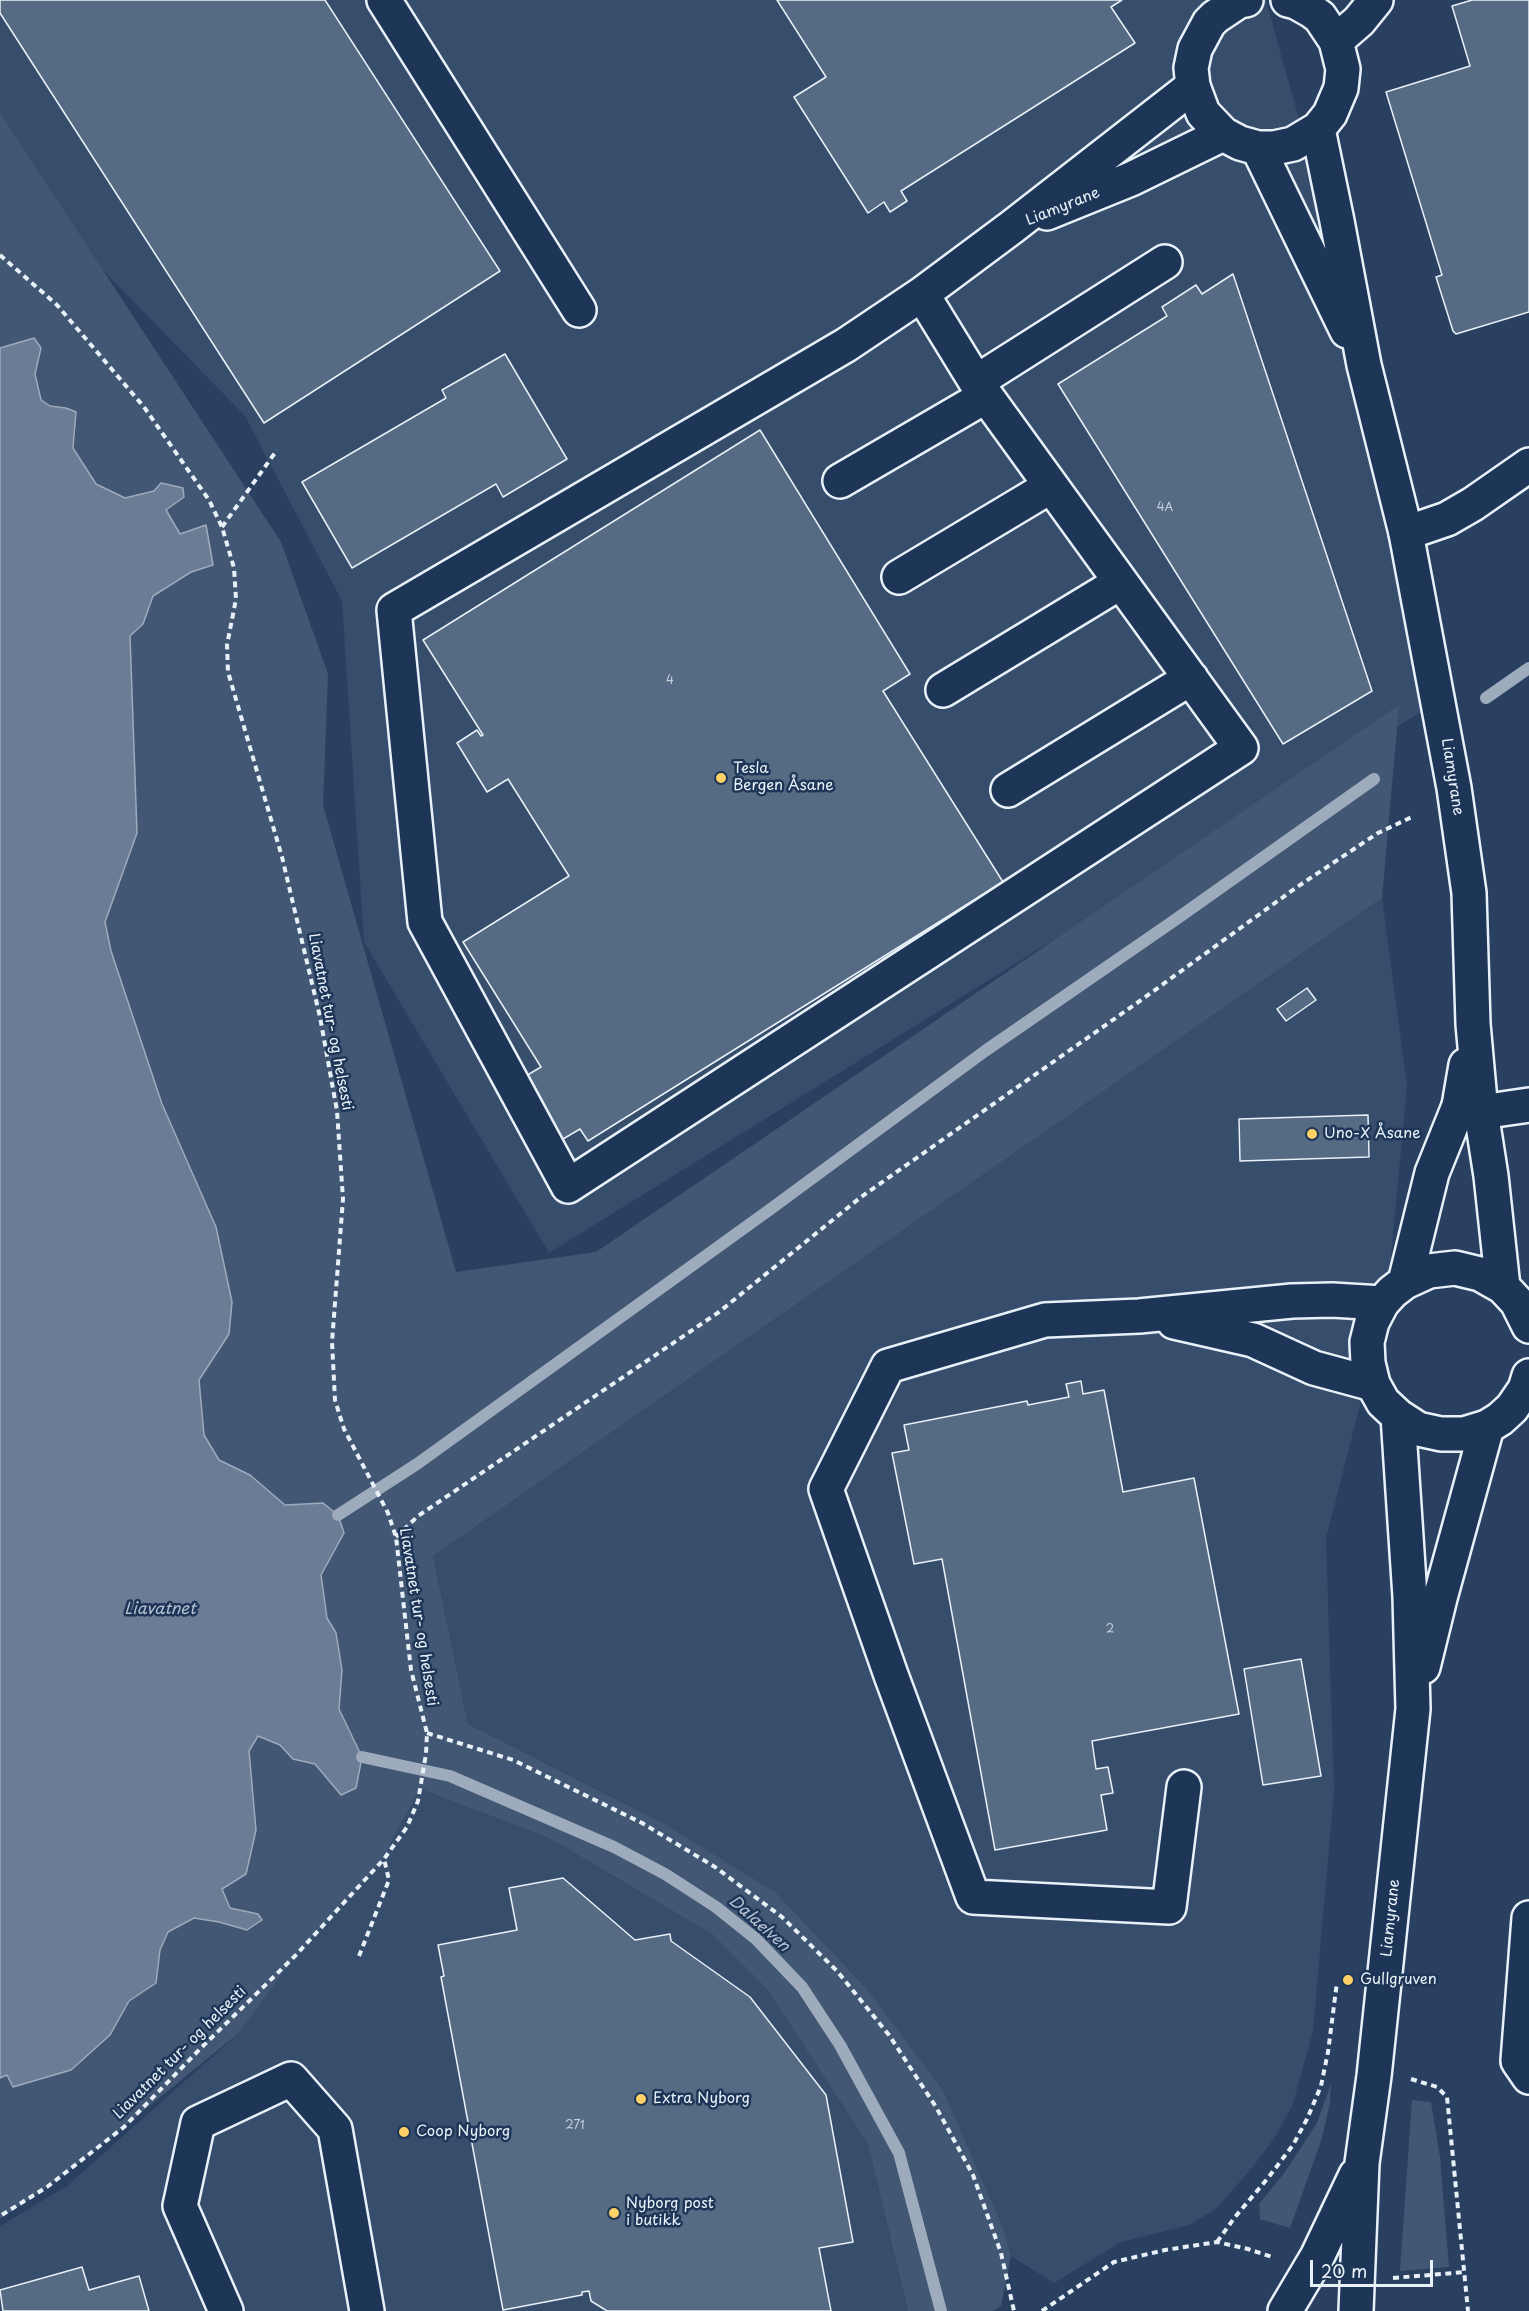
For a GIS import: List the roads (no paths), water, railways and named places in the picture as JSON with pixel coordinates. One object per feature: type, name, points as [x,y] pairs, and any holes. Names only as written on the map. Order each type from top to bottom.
[{"type":"main road","points":[[384,0],[579,310]]},
{"type":"main road","points":[[1246,0],[1213,8],[1209,23],[1195,49],[1191,68],[1192,86],[1203,113],[1223,134],[1239,143],[1258,148],[1274,148],[1293,144],[1317,129],[1330,114],[1341,88],[1343,69],[1336,41],[1320,17],[1294,0]]},
{"type":"main road","points":[[1336,41],[1359,21],[1376,0]]},
{"type":"main road","name":"Liamyrane","points":[[1012,227],[1192,86]]},
{"type":"main road","name":"Liamyrane","points":[[1317,129],[1364,365],[1406,533],[1455,788],[1469,893],[1473,1024],[1470,1109],[1491,1176],[1503,1287]]},
{"type":"main road","name":"Liamyrane","points":[[1012,227],[1131,179],[1223,134]]},
{"type":"main road","name":"Liamyrane","points":[[1258,148],[1364,365]]},
{"type":"main road","points":[[922,294],[981,389],[1241,748],[568,1186],[425,922],[394,610],[846,345],[922,294],[1012,227]]},
{"type":"main road","points":[[840,481],[981,389],[1165,262]]},
{"type":"main road","points":[[1406,533],[1447,519],[1529,465]]},
{"type":"main road","points":[[899,577],[1051,486]]},
{"type":"main road","points":[[943,690],[1121,582]]},
{"type":"main road","points":[[1008,790],[1191,678]]},
{"type":"main road","points":[[1470,1109],[1529,1105]]},
{"type":"main road","name":"Liamyrane","points":[[1373,1383],[1368,1363],[1367,1342],[1372,1322],[1394,1292],[1432,1173],[1470,1109]]},
{"type":"main road","points":[[1184,1787],[1169,1907],[973,1897],[891,1676],[826,1489],[888,1366],[1045,1320],[1146,1316],[1292,1301],[1332,1300],[1394,1292],[1429,1271],[1455,1268],[1480,1274],[1503,1287],[1517,1302],[1528,1322]]},
{"type":"main road","points":[[1146,1316],[1253,1340],[1314,1368],[1373,1383],[1383,1402],[1398,1416],[1418,1429],[1441,1434],[1464,1434],[1509,1414]]},
{"type":"main road","name":"Liamyrane","points":[[1413,1709],[1440,1598],[1509,1414],[1525,1389],[1529,1376]]},
{"type":"main road","name":"Liamyrane","points":[[1356,2311],[1362,2163],[1374,2076],[1413,1709],[1410,1597],[1398,1416]]},
{"type":"main road","points":[[1523,2069],[1529,1918]]},
{"type":"main road","points":[[226,2311],[180,2206],[198,2123],[291,2079],[335,2129],[367,2311]]},
{"type":"main road","name":"Liamyrane","points":[[1285,2311],[1317,2258],[1362,2163]]},
{"type":"water","name":"Liavatnet","points":[[34,338],[41,348],[35,374],[41,400],[50,406],[76,412],[73,448],[96,484],[125,498],[154,491],[161,483],[183,488],[184,497],[166,510],[180,534],[206,525],[213,565],[191,572],[153,596],[143,624],[130,636],[137,833],[105,922],[111,951],[162,1104],[216,1227],[232,1302],[229,1334],[199,1380],[204,1435],[219,1460],[250,1475],[285,1505],[323,1503],[338,1515],[344,1533],[321,1575],[327,1618],[336,1633],[342,1670],[339,1709],[362,1757],[356,1788],[341,1795],[315,1764],[293,1759],[280,1745],[258,1736],[249,1751],[256,1830],[246,1874],[222,1889],[230,1908],[258,1914],[262,1920],[247,1930],[194,1918],[168,1932],[160,1950],[156,1983],[129,2001],[110,2035],[71,2070],[13,2087],[7,2075],[0,2078],[0,348]]},
{"type":"waterway","points":[[1486,698],[1529,668]]},
{"type":"waterway","points":[[338,1515],[417,1464],[985,1051],[1374,779]]},
{"type":"waterway","name":"Dalaelven","points":[[362,1757],[450,1776],[614,1847],[665,1874],[716,1907],[756,1939],[802,1987],[840,2045],[899,2153],[941,2311]]},
{"type":"place","name":"Tesla Bergen Åsane","points":[[721,778]]},
{"type":"place","name":"Uno-X Åsane","points":[[1312,1134]]},
{"type":"place","name":"Gullgruven","points":[[1348,1980]]},
{"type":"place","name":"Extra Nyborg","points":[[641,2099]]},
{"type":"place","name":"Coop Nyborg","points":[[404,2132]]},
{"type":"place","name":"Nyborg post i butikk","points":[[614,2213]]}]
